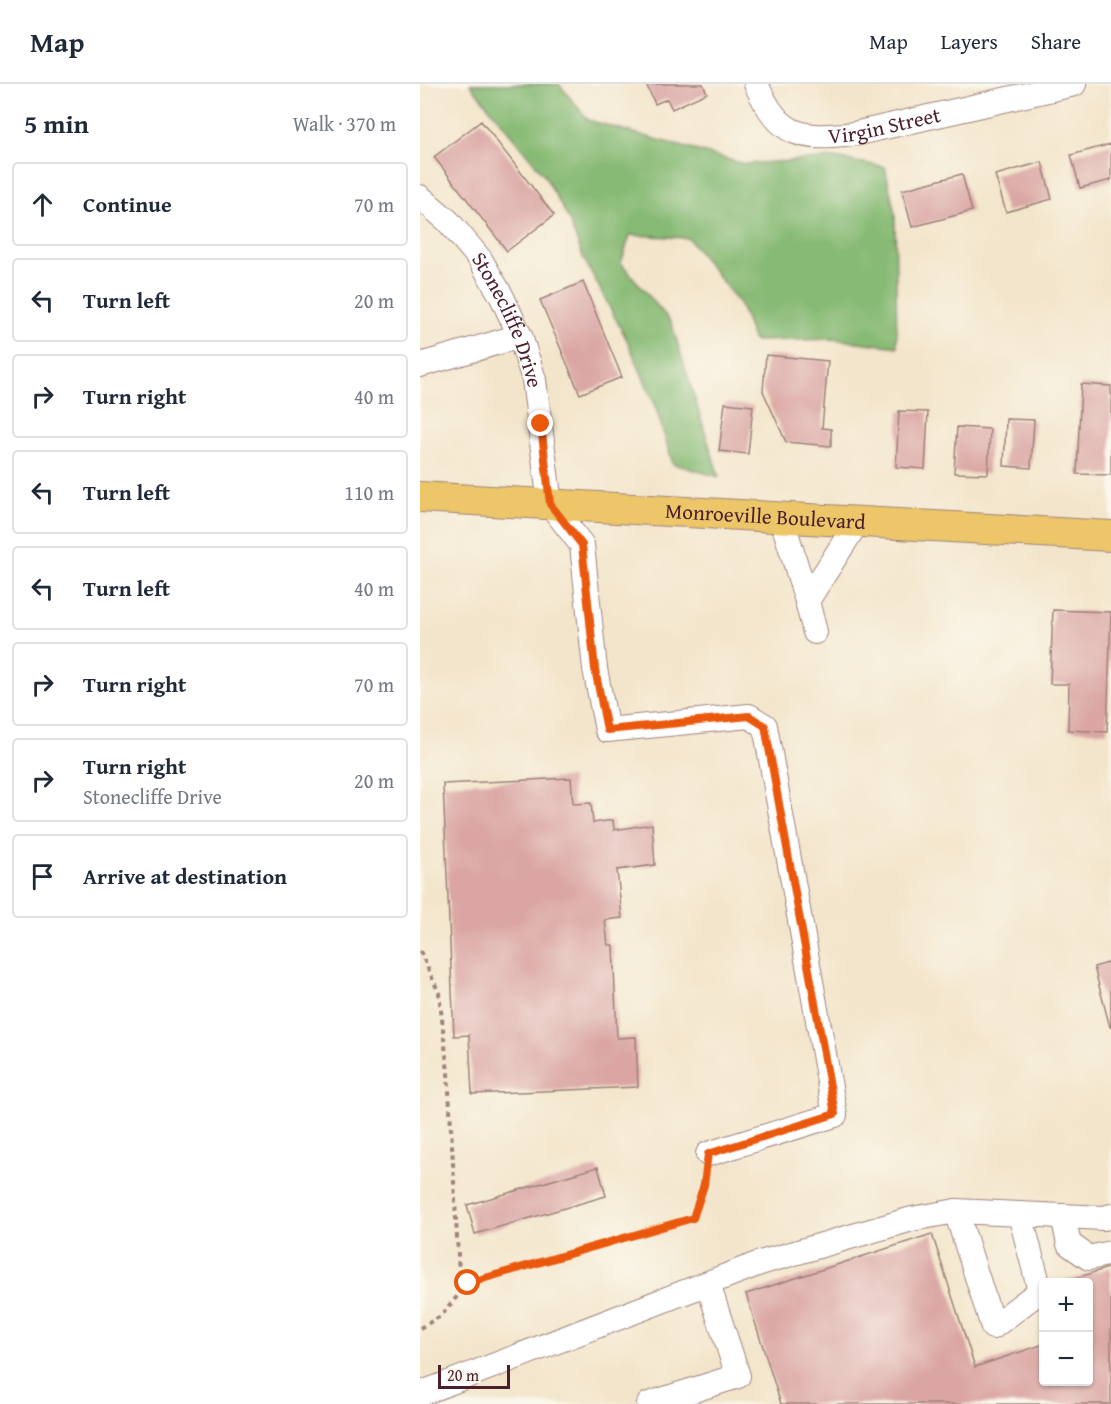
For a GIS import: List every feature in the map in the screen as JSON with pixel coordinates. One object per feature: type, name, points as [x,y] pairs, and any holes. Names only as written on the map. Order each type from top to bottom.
[{"type":"main road","name":"Monroeville Boulevard","points":[[420,497],[1111,536]]},
{"type":"street","name":"Virgin Street","points":[[756,84],[768,110],[782,126],[801,135],[824,138],[854,134],[1074,84]]},
{"type":"street","name":"Stonecliffe Drive","points":[[420,197],[448,221],[480,259],[502,297],[520,336],[534,380],[550,504]]},
{"type":"street","points":[[420,365],[520,336]]},
{"type":"street","points":[[550,504],[582,545],[595,669],[607,730],[749,716],[765,726],[835,1114],[708,1154]]},
{"type":"street","points":[[781,516],[815,632]]},
{"type":"street","points":[[807,601],[858,521]]},
{"type":"street","points":[[956,1210],[993,1327],[1040,1292],[1020,1214]]},
{"type":"street","points":[[420,1394],[771,1260],[912,1219],[956,1210],[1104,1218],[1111,1216]]},
{"type":"street","points":[[1063,1216],[1069,1244],[1089,1258],[1111,1253]]},
{"type":"street","points":[[649,1404],[738,1376],[708,1284]]},
{"type":"path","points":[[420,951],[439,993],[448,1072],[460,1293]]},
{"type":"path","points":[[420,1328],[441,1316],[468,1283],[693,1218],[704,1185],[708,1154]]},
{"type":"green space","points":[[470,84],[559,84],[588,120],[744,164],[834,158],[885,167],[895,214],[897,347],[834,339],[754,341],[739,303],[688,238],[630,235],[621,263],[671,322],[719,477],[673,464],[654,402],[627,340],[583,257],[568,218],[544,175]]},
{"type":"building","points":[[646,84],[703,84],[707,93],[672,109],[667,99],[655,104]]},
{"type":"building","points":[[481,121],[554,215],[507,251],[434,157]]},
{"type":"building","points":[[1111,144],[1111,180],[1080,188],[1071,155]]},
{"type":"building","points":[[1042,162],[1052,199],[1006,212],[995,175]]},
{"type":"building","points":[[962,174],[972,211],[912,227],[902,190]]},
{"type":"building","points":[[583,282],[622,377],[580,394],[540,300]]},
{"type":"building","points":[[766,355],[828,361],[822,428],[831,429],[831,446],[786,442],[763,391]]},
{"type":"building","points":[[1081,384],[1111,386],[1111,475],[1077,474]]},
{"type":"building","points":[[725,403],[753,406],[748,454],[719,451]]},
{"type":"building","points":[[899,411],[928,412],[925,469],[896,467]]},
{"type":"building","points":[[1006,419],[1034,420],[1031,468],[1004,466]]},
{"type":"building","points":[[957,427],[990,429],[988,474],[954,473]]},
{"type":"building","points":[[1053,610],[1111,612],[1107,732],[1068,730],[1069,684],[1050,684]]},
{"type":"building","points":[[571,778],[573,804],[591,803],[593,823],[613,820],[614,830],[652,824],[655,865],[617,870],[622,918],[605,920],[608,945],[613,945],[617,1038],[636,1037],[638,1087],[472,1094],[469,1035],[454,1036],[443,784]]},
{"type":"building","points":[[1111,962],[1111,1027],[1110,1027],[1094,967]]},
{"type":"building","points":[[598,1167],[606,1196],[475,1234],[467,1205]]},
{"type":"building","points":[[932,1234],[975,1367],[1039,1346],[1039,1386],[1093,1386],[1093,1278],[1076,1278],[1111,1267],[1111,1404],[781,1404],[746,1294]]},
{"type":"route","points":[[468,1283],[693,1218],[704,1185],[708,1154],[835,1114],[765,726],[749,716],[607,730],[595,669],[582,545],[550,504],[541,424]]}]
